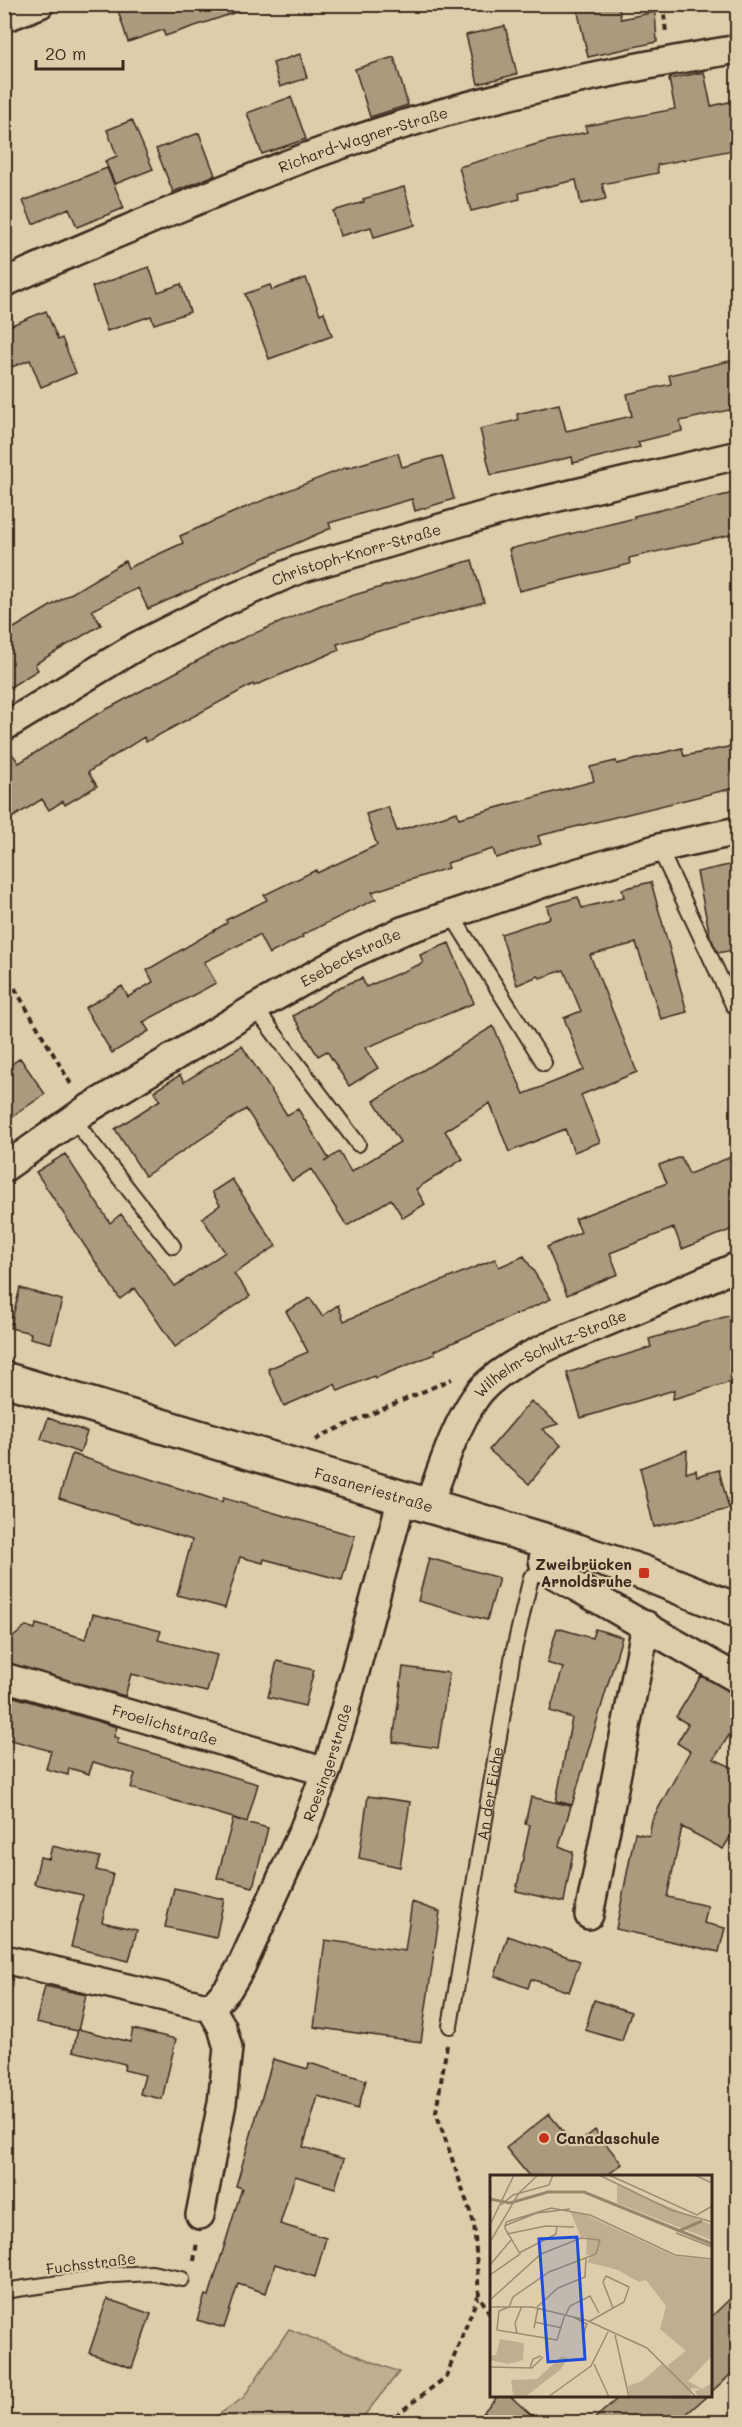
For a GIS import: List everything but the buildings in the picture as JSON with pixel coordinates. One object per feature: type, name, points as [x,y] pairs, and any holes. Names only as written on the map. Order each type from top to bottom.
[{"type":"street","points":[[4,18],[40,4]]},
{"type":"street","name":"Richard-Wagner-Straße","points":[[4,283],[213,194],[316,154],[410,123],[536,88],[669,60],[738,49]]},
{"type":"street","name":"Christoph-Knorr-Straße","points":[[4,727],[137,646],[228,600],[300,569],[499,511],[738,455]]},
{"type":"street","name":"Esebeckstraße","points":[[4,1168],[79,1114],[255,1008],[350,955],[402,931],[553,880],[659,848],[738,831]]},
{"type":"street","name":"Wilhelm-Schultz-Straße","points":[[415,1502],[476,1396],[499,1374],[520,1360],[738,1266]]},
{"type":"street","name":"Fasaneriestraße","points":[[4,1379],[415,1502],[546,1555],[644,1574],[738,1611]]},
{"type":"street","name":"Roesingerstraße","points":[[211,2008],[228,1989],[246,1957],[303,1831],[326,1772],[415,1502]]},
{"type":"street","points":[[546,1555],[646,1625],[738,1678]]},
{"type":"street","points":[[589,1915],[646,1625]]},
{"type":"street","name":"Froelichstraße","points":[[4,1677],[326,1772]]},
{"type":"street","points":[[4,1959],[211,2008],[222,2027],[228,2048],[222,2103],[200,2215]]},
{"type":"lane","points":[[659,848],[733,1005]]},
{"type":"lane","points":[[451,914],[544,1063]]},
{"type":"lane","points":[[255,1008],[358,1144]]},
{"type":"lane","points":[[79,1114],[173,1246]]},
{"type":"lane","name":"An der Eiche","points":[[450,2026],[513,1654],[531,1577],[546,1555]]},
{"type":"lane","name":"Fuchsstraße","points":[[4,2291],[114,2275],[152,2273],[182,2278]]},
{"type":"path","points":[[4,970],[79,1114]]},
{"type":"path","points":[[295,1466],[311,1445],[323,1435],[459,1376]]},
{"type":"path","points":[[450,2026],[436,2112],[474,2223],[479,2295],[490,2314]]},
{"type":"path","points":[[182,2278],[193,2268],[200,2215]]},
{"type":"path","points":[[387,2422],[446,2377],[479,2295]]},
{"type":"shaded area","points":[[289,2329],[399,2372],[359,2422],[208,2422],[243,2398]]},
{"type":"place","name":"Zweibrücken Arnoldsruhe","points":[[644,1573]]},
{"type":"place","name":"Canadaschule","points":[[544,2138]]}]
